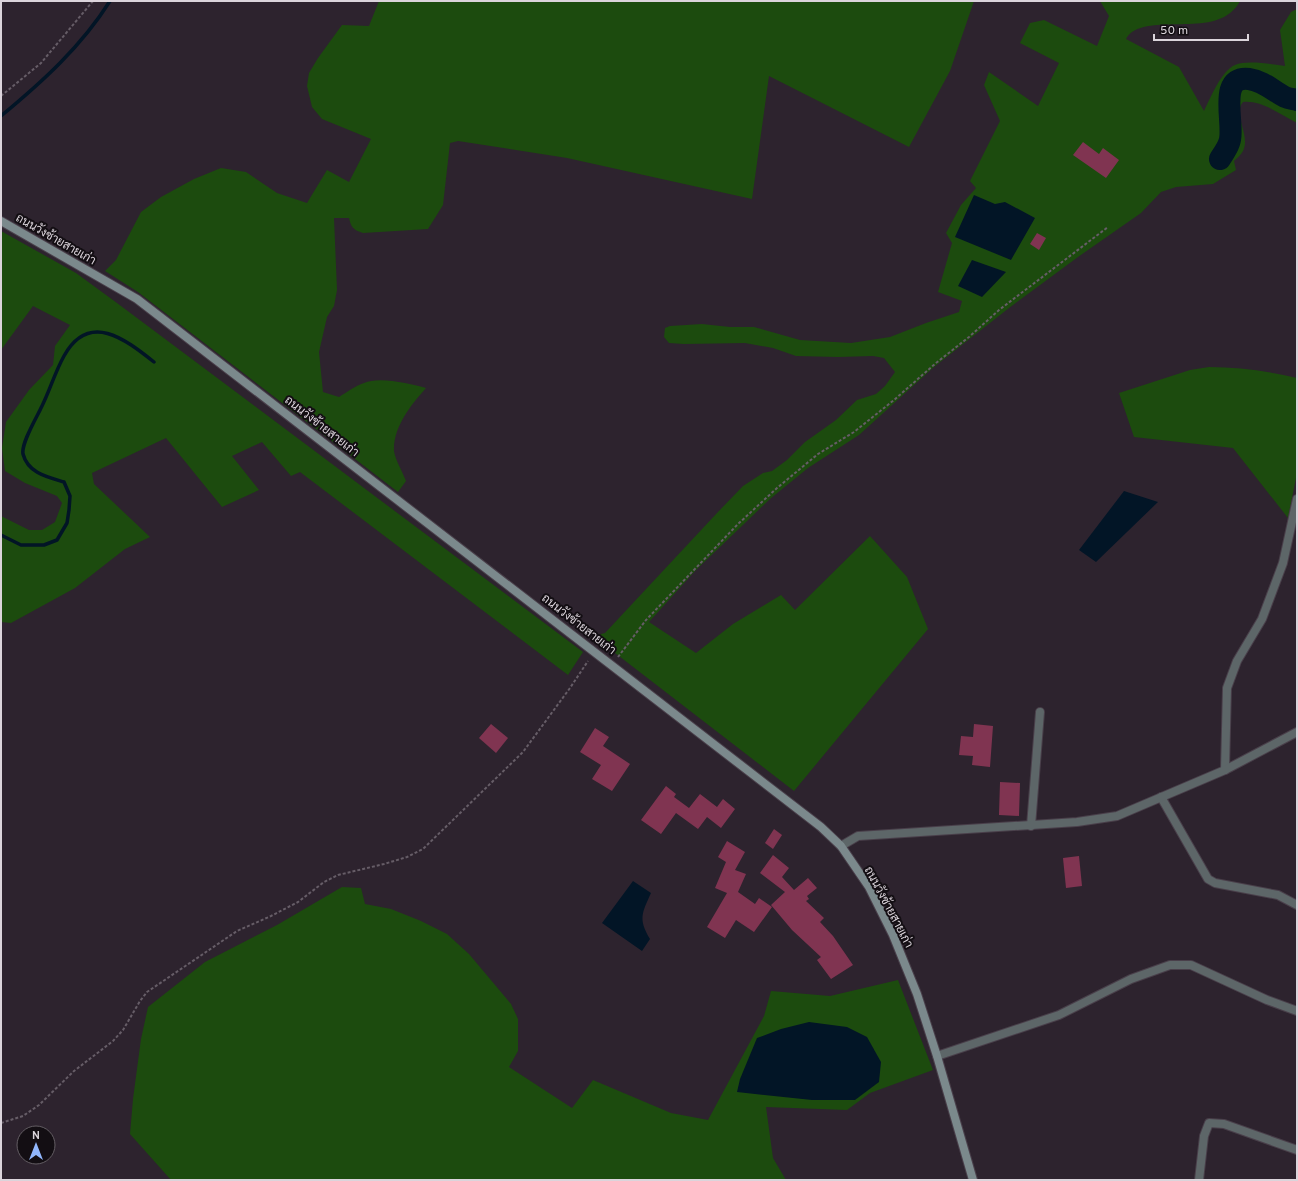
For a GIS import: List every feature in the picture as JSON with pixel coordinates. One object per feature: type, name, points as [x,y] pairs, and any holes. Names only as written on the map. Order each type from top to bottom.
[{"type":"main road","name":"ถนนวังซ้ายสายเก่า","points":[[1,221],[137,299],[821,827],[841,846],[868,887],[893,935],[917,994],[937,1056],[973,1180]]},
{"type":"street","points":[[1225,770],[1227,688],[1238,661],[1262,619],[1283,563],[1297,499]]},
{"type":"street","points":[[1031,826],[1040,712]]},
{"type":"street","points":[[841,846],[858,836],[1031,826],[1077,822],[1117,816],[1225,770],[1297,732]]},
{"type":"street","points":[[1161,797],[1208,879],[1215,883],[1278,895],[1297,905]]},
{"type":"street","points":[[937,1056],[1058,1015],[1131,979],[1170,965],[1191,965],[1268,1000],[1297,1011]]},
{"type":"street","points":[[1199,1180],[1204,1136],[1209,1123],[1224,1124],[1297,1150]]},
{"type":"path","points":[[1,96],[41,63],[93,1]]},
{"type":"path","points":[[612,665],[646,620],[738,524],[777,488],[818,454],[854,432],[969,337],[999,310],[1108,227]]},
{"type":"path","points":[[1,1123],[23,1116],[39,1105],[79,1067],[113,1041],[123,1030],[140,1000],[147,992],[237,931],[298,902],[324,882],[338,875],[407,857],[423,849],[523,752],[570,688],[594,651]]},
{"type":"green space","points":[[379,1],[974,1],[950,71],[909,147],[769,76],[752,199],[567,158],[458,141],[450,143],[443,205],[428,229],[363,233],[353,228],[349,218],[334,218],[337,290],[334,306],[327,317],[319,352],[323,392],[339,397],[361,384],[378,380],[395,381],[426,388],[409,409],[396,433],[394,451],[397,462],[406,481],[398,492],[138,292],[105,271],[116,260],[141,212],[161,197],[194,179],[221,168],[246,172],[277,193],[307,203],[327,170],[349,182],[371,139],[322,119],[312,107],[307,86],[309,73],[342,25],[369,26]]},
{"type":"green space","points":[[1100,1],[1240,1],[1231,13],[1219,19],[1204,23],[1144,27],[1132,32],[1126,39],[1179,67],[1204,111],[1225,73],[1235,65],[1246,63],[1266,63],[1285,66],[1280,30],[1291,12],[1297,9],[1297,123],[1278,112],[1257,103],[1243,102],[1239,113],[1244,132],[1245,145],[1243,151],[1234,161],[1236,170],[1213,184],[1176,187],[1161,192],[1141,213],[1009,308],[934,367],[859,435],[808,468],[770,499],[696,570],[649,622],[696,653],[733,624],[781,595],[795,610],[870,536],[907,577],[928,629],[794,791],[593,636],[605,633],[743,486],[763,473],[772,471],[787,460],[805,442],[836,420],[857,400],[876,394],[885,386],[895,372],[884,358],[873,356],[796,356],[773,348],[745,343],[669,343],[664,337],[665,328],[670,326],[702,324],[730,327],[754,327],[800,340],[851,343],[890,337],[959,312],[962,301],[938,292],[952,243],[946,233],[961,205],[976,188],[970,181],[1000,121],[984,85],[989,72],[1038,106],[1059,63],[1020,43],[1030,23],[1044,20],[1097,46],[1109,16]]},
{"type":"green space","points":[[1,231],[76,273],[583,652],[568,675],[300,472],[291,476],[262,442],[232,456],[259,490],[222,507],[166,438],[92,473],[94,484],[150,537],[125,549],[75,588],[11,623],[1,622],[1,516],[29,530],[42,530],[55,522],[62,503],[57,496],[25,483],[5,471],[2,448],[6,422],[29,390],[53,365],[55,346],[70,325],[33,306],[1,350]]},
{"type":"green space","points":[[1209,367],[1253,370],[1297,378],[1297,473],[1288,518],[1233,448],[1134,437],[1119,393],[1190,370]]},
{"type":"green space","points":[[342,887],[361,888],[365,904],[391,909],[421,921],[447,934],[469,954],[511,1004],[518,1019],[518,1051],[509,1067],[572,1108],[593,1080],[671,1113],[708,1120],[764,1016],[771,991],[830,996],[898,980],[933,1070],[870,1093],[847,1110],[766,1107],[773,1158],[786,1180],[171,1180],[130,1134],[141,1039],[148,1007],[205,962],[277,925]]},
{"type":"water","points":[[974,195],[995,204],[1005,202],[1035,218],[1011,260],[955,237]]},
{"type":"water","points":[[972,260],[1006,272],[982,297],[958,286]]},
{"type":"water","points":[[1124,491],[1158,502],[1096,562],[1079,550]]},
{"type":"water","points":[[633,881],[651,893],[645,906],[643,916],[644,926],[650,939],[642,951],[602,923]]},
{"type":"water","points":[[809,1022],[847,1027],[867,1037],[881,1062],[879,1082],[855,1100],[812,1100],[737,1092],[740,1079],[757,1038],[781,1029]]},
{"type":"building","points":[[1083,142],[1099,154],[1103,148],[1119,160],[1106,178],[1073,155]]},
{"type":"building","points":[[1037,233],[1046,238],[1039,250],[1030,244]]},
{"type":"building","points":[[491,724],[508,738],[496,753],[479,738]]},
{"type":"building","points":[[974,724],[993,726],[990,767],[972,765],[973,756],[959,755],[961,736],[973,737]]},
{"type":"building","points":[[595,728],[609,737],[603,746],[630,764],[612,791],[592,779],[601,765],[580,752]]},
{"type":"building","points":[[1000,782],[1020,783],[1019,816],[999,815]]},
{"type":"building","points":[[666,786],[676,794],[674,797],[689,808],[700,794],[717,807],[723,799],[735,809],[721,828],[707,817],[698,829],[676,813],[661,834],[641,820]]},
{"type":"building","points":[[774,829],[782,835],[773,849],[765,843]]},
{"type":"building","points":[[727,841],[745,852],[735,870],[746,874],[738,892],[755,904],[759,898],[772,907],[754,932],[736,920],[725,938],[707,927],[727,893],[715,888],[726,862],[718,857]]},
{"type":"building","points":[[773,855],[789,868],[782,877],[794,890],[808,878],[817,888],[807,896],[809,899],[806,901],[824,918],[820,922],[833,936],[853,965],[831,979],[817,960],[821,957],[792,930],[771,905],[785,892],[760,873]]},
{"type":"building","points":[[1079,856],[1082,886],[1066,888],[1063,858]]},
{"type":"waterway","points":[[1,116],[46,77],[74,49],[99,18],[110,1]]},
{"type":"waterway","points":[[1220,159],[1229,143],[1231,135],[1229,103],[1230,93],[1233,85],[1239,80],[1254,80],[1264,84],[1285,97],[1297,100]]},
{"type":"waterway","points":[[1,535],[21,545],[44,545],[57,540],[67,523],[70,496],[64,482],[45,476],[29,466],[23,454],[23,449],[24,443],[45,400],[61,362],[74,342],[85,335],[96,332],[108,334],[131,345],[154,362]]}]
